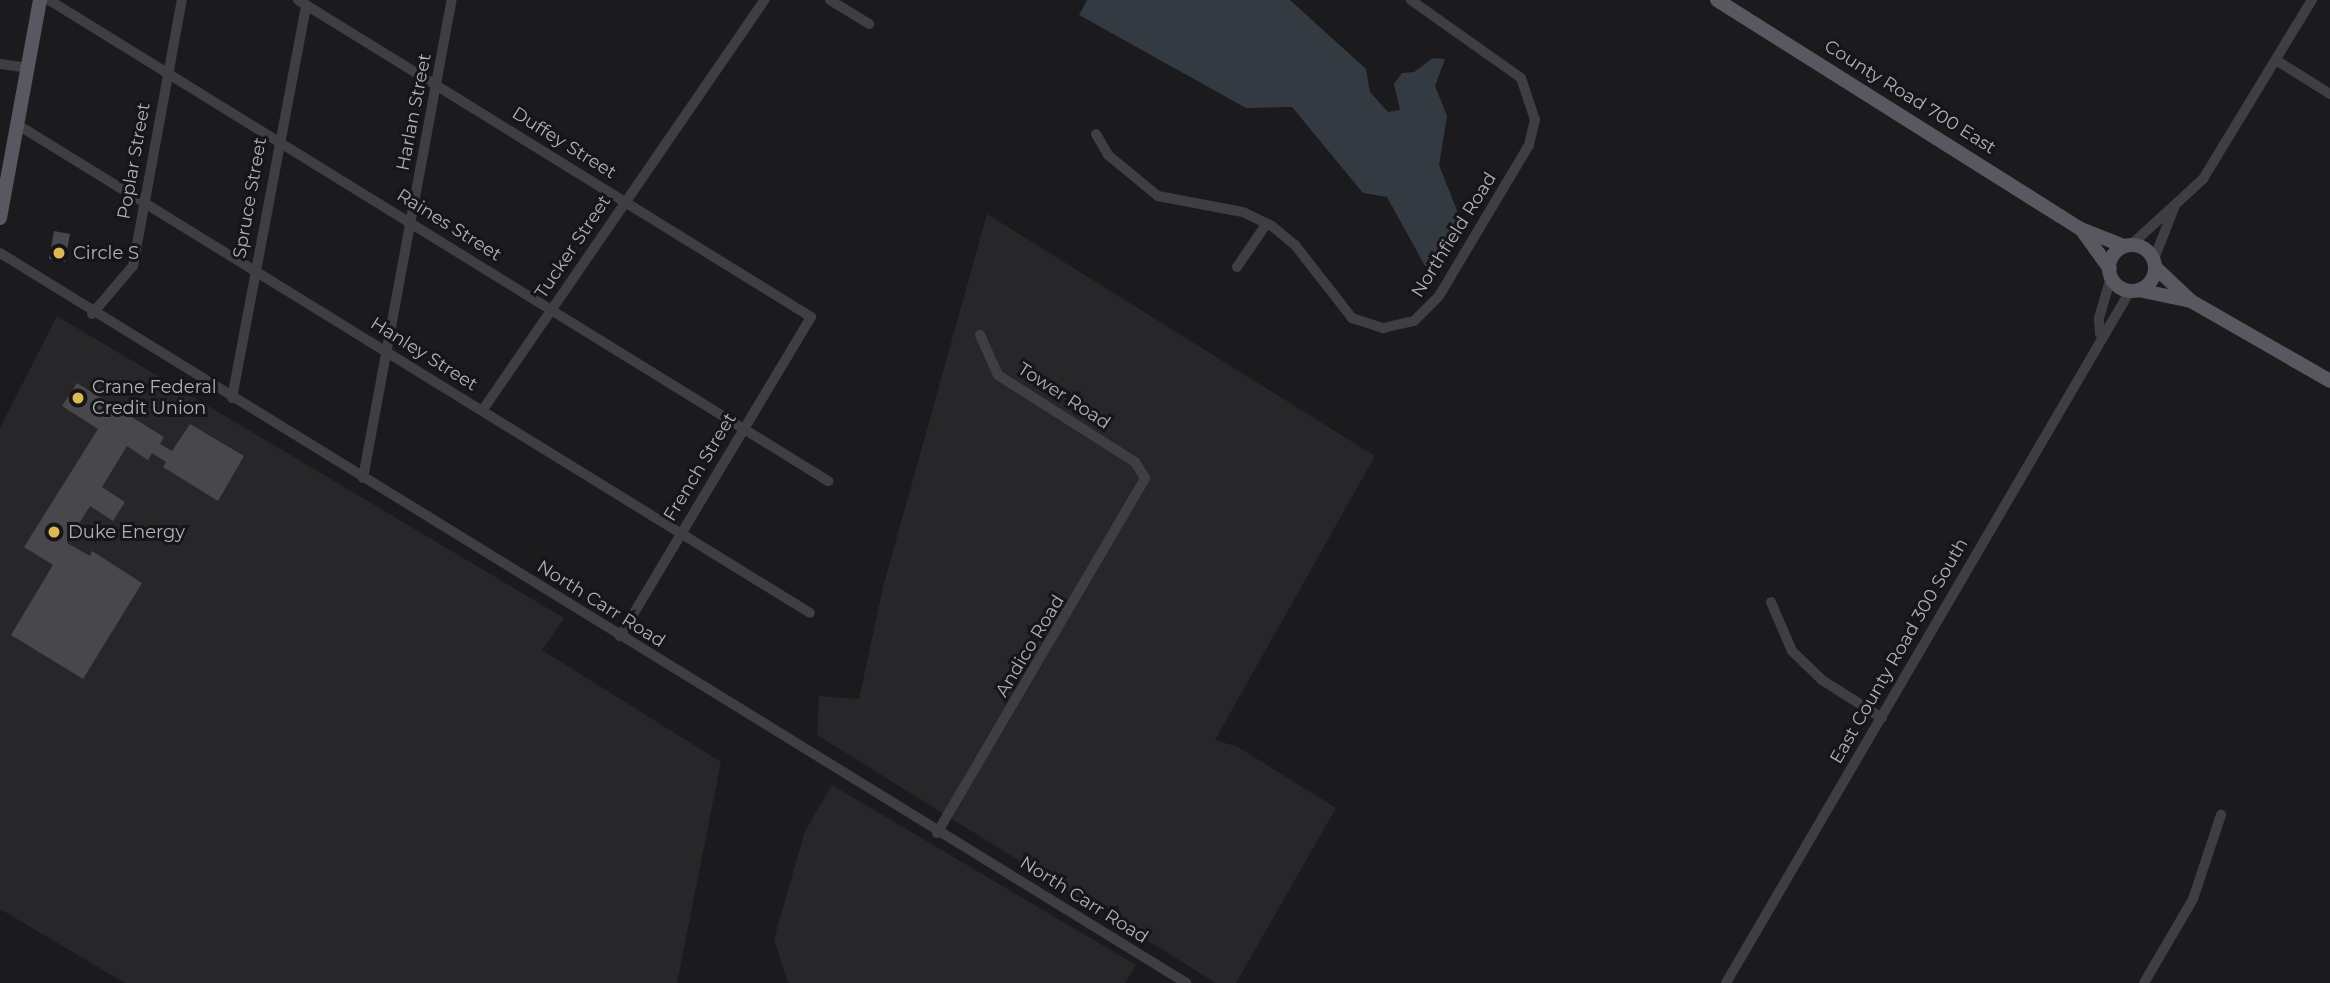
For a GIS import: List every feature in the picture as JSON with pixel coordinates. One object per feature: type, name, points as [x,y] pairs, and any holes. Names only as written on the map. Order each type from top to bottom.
[{"type":"main road","points":[[0,218],[40,0]]},
{"type":"main road","name":"County Road 700 East","points":[[1717,0],[2081,229],[2128,245]]},
{"type":"main road","name":"County Road 700 East","points":[[2081,229],[2110,273]]},
{"type":"main road","points":[[2191,301],[2134,290],[2110,273],[2113,255],[2128,245],[2155,263],[2191,301],[2330,381]]},
{"type":"main road","points":[[2134,290],[2151,282],[2155,263]]},
{"type":"street","name":"Raines Street","points":[[49,0],[828,481]]},
{"type":"street","name":"Poplar Street","points":[[92,314],[134,266],[182,0]]},
{"type":"street","name":"Harlan Street","points":[[363,478],[452,0]]},
{"type":"street","name":"Tucker Street","points":[[482,411],[765,0]]},
{"type":"street","points":[[830,0],[869,24]]},
{"type":"street","name":"Northfield Road","points":[[1096,134],[1108,155],[1158,195],[1267,223],[1295,245],[1335,302],[1358,321],[1383,328],[1406,324],[1427,311],[1439,296],[1529,145],[1535,112],[1526,84],[1515,72],[1410,0]]},
{"type":"street","points":[[2128,245],[2174,208],[2203,178],[2312,0]]},
{"type":"street","name":"Duffey Street","points":[[302,2],[811,317]]},
{"type":"street","name":"Spruce Street","points":[[232,398],[302,2]]},
{"type":"street","points":[[2276,60],[2330,94]]},
{"type":"street","points":[[0,64],[28,68]]},
{"type":"street","name":"Hanley Street","points":[[18,125],[482,411],[683,531],[810,613]]},
{"type":"street","points":[[2155,263],[2174,208]]},
{"type":"street","points":[[1237,267],[1267,223]]},
{"type":"street","name":"North Carr Road","points":[[0,253],[92,314],[1186,983]]},
{"type":"street","name":"East County Road 300 South","points":[[2099,334],[2099,318],[2110,273]]},
{"type":"street","name":"East County Road 300 South","points":[[1726,983],[1882,718],[2099,334],[2134,290]]},
{"type":"street","name":"French Street","points":[[620,636],[811,317]]},
{"type":"street","name":"Tower Road","points":[[980,335],[998,375],[1135,462],[1144,475]]},
{"type":"street","name":"Andico Road","points":[[937,833],[1142,492],[1144,475]]},
{"type":"street","points":[[1770,602],[1792,651],[1822,680],[1882,718]]},
{"type":"street","points":[[2144,983],[2193,899],[2221,815]]},
{"type":"shaded area","points":[[1087,0],[1290,0],[1366,69],[1370,92],[1388,112],[1400,110],[1394,84],[1402,73],[1414,72],[1433,58],[1445,59],[1435,86],[1447,116],[1439,165],[1460,218],[1456,240],[1441,265],[1425,266],[1387,197],[1363,193],[1292,107],[1246,108],[1079,15]]},
{"type":"shaded area","points":[[987,214],[1375,456],[1215,740],[1238,747],[1336,808],[1236,983],[1216,983],[817,735],[819,696],[859,699],[883,587]]},
{"type":"shaded area","name":"Duke Energy","points":[[57,316],[564,618],[542,650],[721,762],[677,983],[125,983],[0,909],[0,428]]},
{"type":"shaded area","points":[[832,785],[1136,965],[1125,983],[788,983],[774,939],[805,831]]},
{"type":"building","name":"Circle S","points":[[54,231],[70,234],[65,262],[49,259]]},
{"type":"building","name":"Duke Energy","points":[[77,383],[164,437],[160,444],[172,451],[190,424],[244,456],[218,501],[163,467],[166,462],[152,453],[148,460],[127,446],[102,487],[125,502],[113,521],[90,506],[67,543],[90,556],[92,551],[142,583],[83,679],[11,635],[53,565],[24,547],[98,429],[62,406]]},
{"type":"place","name":"Circle S","points":[[59,253]]},
{"type":"place","name":"Crane Federal Credit Union","points":[[78,398]]},
{"type":"place","name":"Duke Energy","points":[[54,532]]}]
